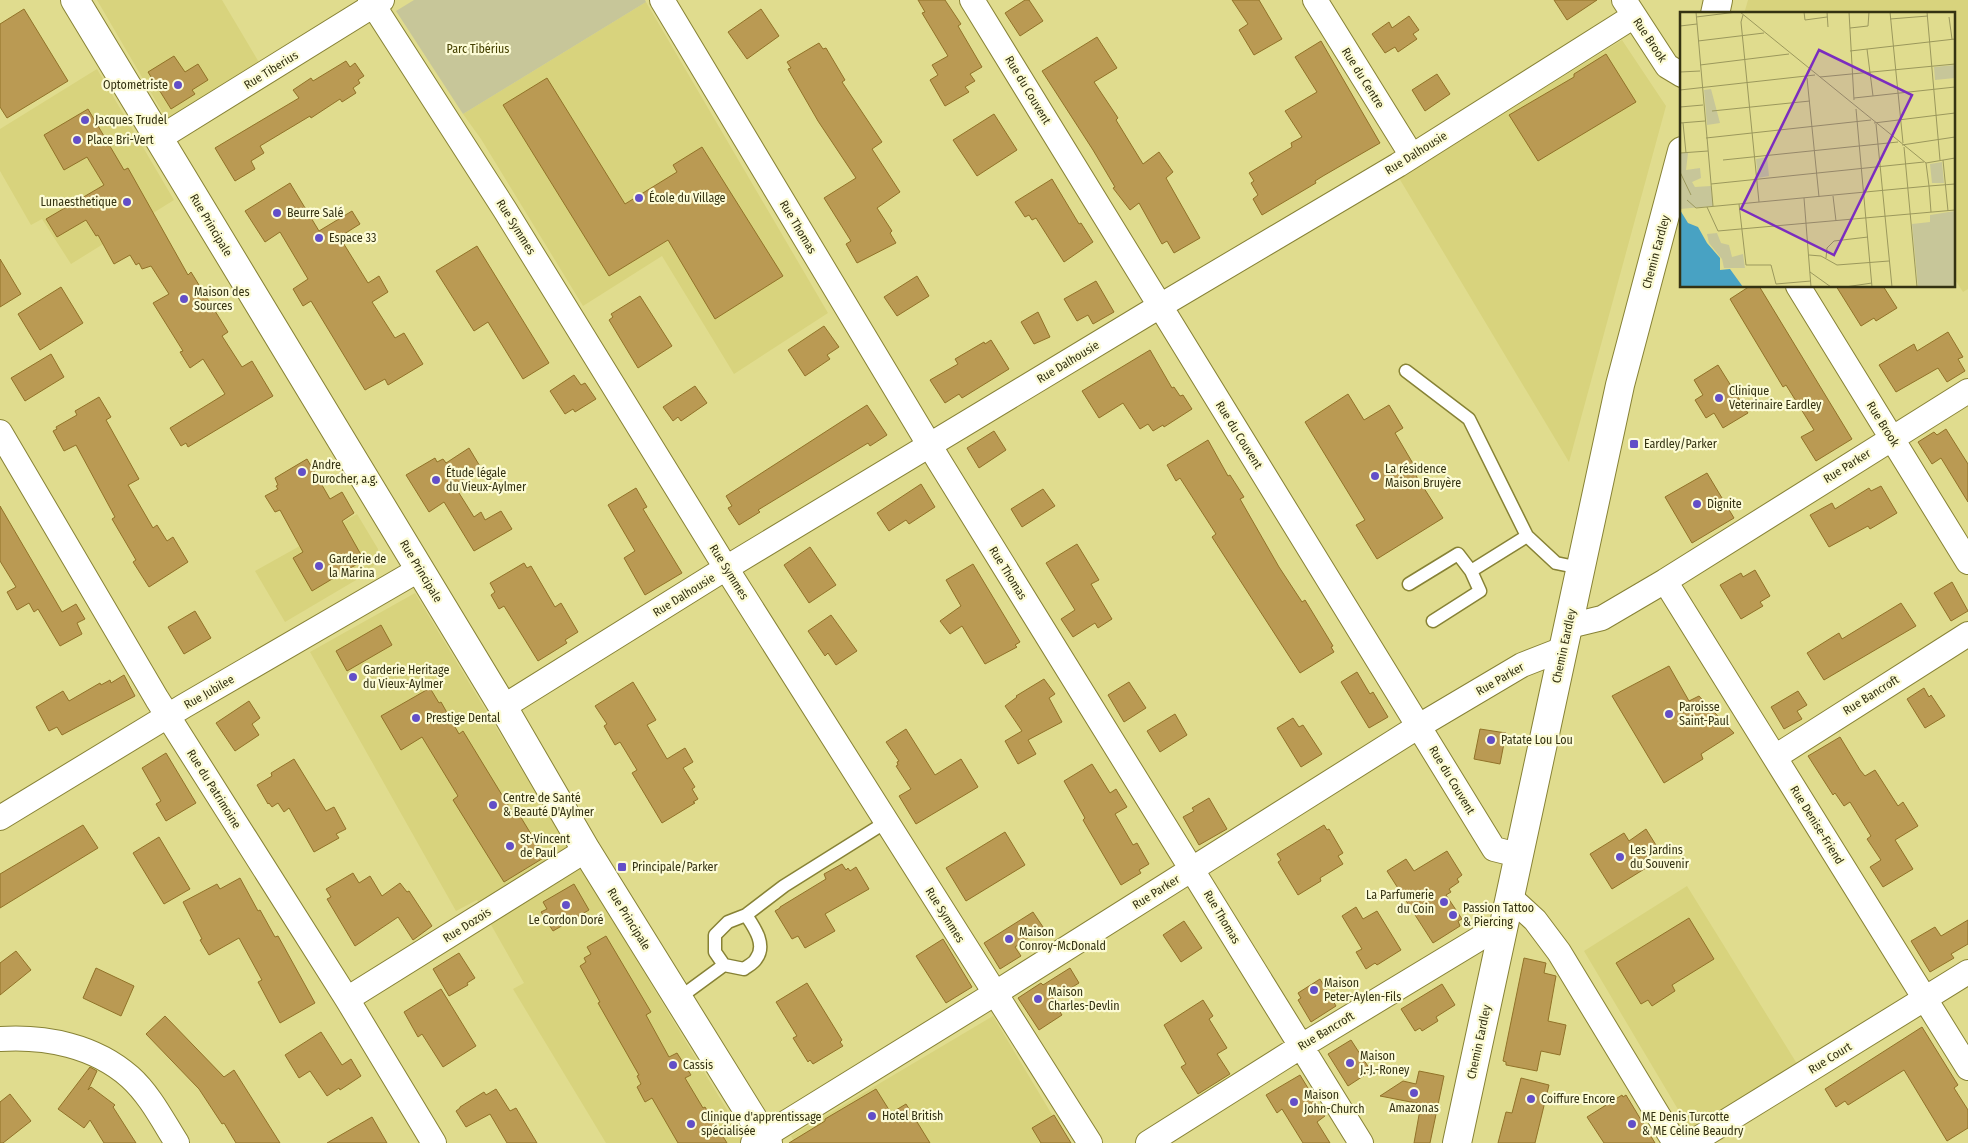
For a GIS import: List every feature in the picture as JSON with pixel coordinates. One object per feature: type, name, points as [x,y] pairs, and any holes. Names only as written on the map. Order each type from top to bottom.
[{"type":"street","name":"Rue Principale","points":[[74,0],[420,569],[586,850],[678,998],[761,1141]]},
{"type":"street","name":"Rue Thomas","points":[[662,0],[929,445],[1360,1143]]},
{"type":"street","name":"Rue du Couvent","points":[[972,0],[1494,849],[1518,855]]},
{"type":"street","name":"Rue du Centre","points":[[1315,0],[1412,156]]},
{"type":"street","name":"Rue Tiberius","points":[[158,139],[375,2]]},
{"type":"street","name":"Rue Symmes","points":[[375,2],[726,568],[1090,1143]]},
{"type":"street","name":"Rue Dalhousie","points":[[503,707],[726,568],[1412,156],[1629,8]]},
{"type":"street","name":"Rue Brook","points":[[1629,8],[1667,66],[1680,74]]},
{"type":"street","name":"Chemin Eardley","points":[[1457,1143],[1620,385],[1680,160]]},
{"type":"street","name":"Rue Brook","points":[[1799,288],[1968,562]]},
{"type":"street","name":"Rue Parker","points":[[761,1141],[1419,726],[1665,581],[1968,391]]},
{"type":"street","name":"Rue du Patrimoine","points":[[0,432],[168,716],[347,999],[434,1143]]},
{"type":"street","name":"Rue Jubilee","points":[[0,818],[168,716],[420,569]]},
{"type":"street","name":"Rue Denise-Friend","points":[[1665,581],[1968,1068]]},
{"type":"street","name":"Rue Bancroft","points":[[1775,757],[1968,634]]},
{"type":"street","name":"Rue Dozois","points":[[347,999],[586,850]]},
{"type":"street","name":"Rue Bancroft","points":[[1148,1143],[1300,1047],[1508,911]]},
{"type":"street","points":[[1508,911],[1535,920],[1559,952],[1675,1143]]},
{"type":"street","name":"Rue Court","points":[[1691,1143],[1968,972]]},
{"type":"street","points":[[0,1038],[33,1038],[76,1047],[102,1058],[130,1077],[152,1102],[177,1143]]},
{"type":"lane","points":[[1406,370],[1469,419],[1526,536],[1556,563],[1580,568]]},
{"type":"lane","points":[[1471,570],[1526,536]]},
{"type":"lane","points":[[1410,584],[1458,554],[1471,570],[1480,591],[1433,621]]},
{"type":"lane","points":[[746,915],[756,930],[761,944],[757,958],[744,969],[724,965],[715,952],[715,935],[728,922],[746,915],[784,886],[886,822]]},
{"type":"lane","points":[[678,998],[724,965]]},
{"type":"shaded area","points":[[97,0],[222,0],[260,64],[167,120]]},
{"type":"shaded area","points":[[1748,0],[1968,0],[1968,289],[1963,292],[1956,281],[1956,12],[1745,12]]},
{"type":"shaded area","name":"École du Village","points":[[646,2],[828,313],[734,374],[662,256],[583,306],[481,139],[463,114]]},
{"type":"shaded area","points":[[1622,40],[1666,106],[1569,462],[1399,178]]},
{"type":"shaded area","points":[[97,69],[174,200],[71,264],[42,219],[31,225],[0,171],[0,129]]},
{"type":"shaded area","name":"Garderie de la Marina","points":[[357,514],[378,549],[377,561],[368,573],[285,622],[255,571]]},
{"type":"shaded area","points":[[415,593],[747,1143],[606,1143],[513,989],[524,983],[477,900],[456,911],[310,652]]},
{"type":"shaded area","points":[[1687,886],[1799,1067],[1692,1133],[1584,951]]},
{"type":"shaded area","points":[[993,1016],[1069,1143],[795,1143],[791,1136]]},
{"type":"green space","name":"Parc Tibérius","points":[[414,0],[645,0],[646,2],[463,114],[396,11]]},
{"type":"building","points":[[918,0],[945,0],[961,24],[958,26],[982,67],[970,74],[975,81],[965,87],[969,92],[945,106],[930,80],[938,75],[932,65],[948,56],[922,13],[925,12]]},
{"type":"building","points":[[1025,0],[1029,0],[1043,21],[1020,36],[1005,13]]},
{"type":"building","points":[[1232,0],[1259,0],[1282,39],[1254,55],[1239,30],[1248,24]]},
{"type":"building","points":[[1554,0],[1597,0],[1567,20]]},
{"type":"building","points":[[24,9],[68,81],[7,118],[0,107],[0,24]]},
{"type":"building","points":[[761,9],[779,36],[747,59],[728,32]]},
{"type":"building","points":[[1409,16],[1419,30],[1413,34],[1417,39],[1398,52],[1395,47],[1385,53],[1372,34],[1389,22],[1392,28]]},
{"type":"building","points":[[1097,37],[1117,68],[1094,82],[1118,118],[1116,120],[1143,164],[1159,152],[1173,172],[1166,178],[1200,238],[1174,253],[1167,241],[1162,244],[1139,203],[1130,210],[1113,188],[1115,187],[1093,150],[1042,71]]},
{"type":"building","points":[[1321,41],[1380,143],[1323,176],[1315,181],[1316,183],[1262,215],[1253,199],[1258,195],[1251,183],[1254,181],[1249,173],[1292,147],[1291,143],[1302,137],[1285,111],[1317,92],[1295,57]]},
{"type":"building","points":[[819,43],[823,49],[826,48],[845,80],[842,82],[882,142],[872,149],[900,192],[877,208],[892,231],[890,233],[896,243],[857,263],[846,244],[851,241],[824,198],[856,178],[818,121],[788,69],[791,68],[787,62]]},
{"type":"building","points":[[1606,54],[1636,102],[1538,161],[1509,115],[1574,77],[1574,74]]},
{"type":"building","name":"Optometriste","points":[[174,56],[185,72],[198,64],[208,80],[192,90],[195,94],[171,109],[148,72]]},
{"type":"building","points":[[346,61],[350,67],[355,63],[364,76],[358,80],[360,83],[353,88],[356,93],[342,102],[340,99],[311,118],[310,116],[260,146],[264,153],[251,161],[255,169],[235,181],[215,148],[299,98],[293,90],[311,78],[313,81]]},
{"type":"building","points":[[1437,74],[1450,94],[1425,111],[1412,90]]},
{"type":"building","points":[[547,78],[625,204],[677,172],[673,165],[702,147],[783,276],[715,319],[668,240],[609,276],[503,105]]},
{"type":"building","points":[[88,109],[124,170],[128,168],[188,275],[191,272],[228,332],[222,336],[242,367],[252,361],[273,396],[188,447],[186,443],[181,446],[170,428],[225,394],[203,359],[190,368],[180,352],[183,351],[153,303],[169,294],[151,266],[142,269],[139,263],[136,265],[130,255],[114,264],[98,235],[96,236],[86,220],[57,237],[46,219],[104,185],[87,157],[64,170],[44,135]]},
{"type":"building","points":[[994,114],[1017,150],[977,176],[953,140]]},
{"type":"building","points":[[1052,179],[1079,224],[1081,223],[1093,242],[1064,262],[1036,218],[1032,220],[1029,215],[1025,217],[1015,202]]},
{"type":"building","points":[[290,183],[319,231],[352,211],[360,224],[341,236],[342,241],[368,283],[379,276],[388,292],[372,302],[395,338],[404,333],[423,364],[388,385],[385,379],[365,390],[311,301],[303,306],[293,289],[308,279],[280,232],[265,242],[245,211]]},
{"type":"building","points":[[477,246],[549,363],[523,379],[488,322],[474,331],[436,271]]},
{"type":"building","points":[[0,259],[21,294],[0,307]]},
{"type":"building","points":[[917,276],[929,296],[897,316],[884,297]]},
{"type":"building","points":[[1096,281],[1114,312],[1093,324],[1088,315],[1077,321],[1064,299]]},
{"type":"building","points":[[61,287],[83,323],[40,350],[18,314]]},
{"type":"building","points":[[1747,288],[1760,288],[1852,439],[1816,461],[1801,437],[1814,430],[1786,385],[1783,387],[1730,299]]},
{"type":"building","points":[[1837,288],[1884,288],[1897,308],[1876,321],[1874,318],[1861,326]]},
{"type":"building","points":[[640,296],[672,346],[638,368],[609,320],[613,317],[611,314]]},
{"type":"building","points":[[1038,312],[1050,337],[1034,344],[1021,322]]},
{"type":"building","points":[[824,326],[839,347],[827,355],[830,359],[805,376],[788,350]]},
{"type":"building","points":[[1948,332],[1963,357],[1958,359],[1965,371],[1947,382],[1938,368],[1896,392],[1879,365],[1914,344],[1917,351]]},
{"type":"building","points":[[991,340],[1009,369],[962,398],[959,394],[945,403],[930,380],[958,364],[955,359]]},
{"type":"building","points":[[1150,350],[1172,388],[1174,387],[1180,396],[1183,395],[1192,409],[1164,427],[1163,425],[1153,431],[1148,424],[1140,429],[1123,403],[1099,418],[1082,391]]},
{"type":"building","points":[[51,354],[64,377],[25,401],[11,378]]},
{"type":"building","name":"Clinique Veterinaire Eardley","points":[[1718,365],[1748,413],[1723,428],[1714,413],[1706,418],[1695,400],[1703,395],[1694,380]]},
{"type":"building","points":[[574,375],[581,385],[585,383],[596,399],[575,412],[573,409],[565,414],[550,391]]},
{"type":"building","points":[[695,386],[707,403],[681,421],[678,417],[673,421],[663,407]]},
{"type":"building","name":"La résidence Maison Bruyère","points":[[1348,394],[1364,420],[1389,405],[1403,428],[1395,433],[1418,472],[1415,474],[1443,518],[1377,559],[1356,525],[1365,520],[1305,422]]},
{"type":"building","points":[[99,397],[111,417],[106,420],[139,479],[128,485],[153,528],[157,525],[167,541],[173,537],[188,562],[149,587],[133,562],[136,560],[112,519],[115,517],[76,445],[64,451],[53,431],[57,429],[56,427],[77,415],[75,411]]},
{"type":"building","points":[[867,405],[887,435],[870,446],[868,443],[758,510],[760,512],[739,525],[728,508],[732,506],[726,496]]},
{"type":"building","points":[[1946,429],[1968,464],[1968,502],[1941,458],[1932,464],[1918,442],[1934,432],[1937,435]]},
{"type":"building","points":[[994,431],[1006,450],[979,468],[967,448]]},
{"type":"building","points":[[1208,440],[1228,476],[1230,475],[1244,497],[1240,499],[1279,567],[1302,602],[1305,600],[1333,646],[1331,647],[1334,652],[1300,673],[1212,537],[1216,534],[1180,478],[1176,481],[1167,465]]},
{"type":"building","points":[[469,448],[481,468],[454,485],[474,517],[481,512],[485,520],[501,511],[512,529],[474,551],[444,502],[429,512],[406,475],[435,458],[437,462],[443,459],[446,463]]},
{"type":"building","points":[[307,459],[330,499],[342,492],[354,513],[342,521],[364,560],[312,591],[293,558],[303,552],[280,510],[275,512],[265,496],[278,489],[275,478]]},
{"type":"building","name":"Dignite","points":[[1707,473],[1734,518],[1692,543],[1665,497]]},
{"type":"building","points":[[921,484],[935,507],[909,524],[906,520],[889,531],[877,513]]},
{"type":"building","points":[[1881,486],[1897,513],[1870,529],[1868,526],[1829,547],[1810,515],[1832,503],[1835,509],[1869,488],[1871,491]]},
{"type":"building","points":[[636,488],[647,507],[643,509],[682,573],[645,595],[624,558],[635,551],[608,505]]},
{"type":"building","points":[[1043,489],[1055,506],[1022,527],[1011,509]]},
{"type":"building","points":[[0,506],[62,612],[76,604],[85,619],[77,623],[82,634],[60,646],[38,609],[34,612],[29,603],[17,610],[7,592],[16,587],[0,561]]},
{"type":"building","points":[[1077,544],[1099,580],[1091,584],[1112,619],[1098,628],[1095,623],[1073,637],[1061,619],[1075,610],[1046,563]]},
{"type":"building","points":[[810,547],[836,585],[809,603],[784,565]]},
{"type":"building","points":[[524,563],[527,568],[531,566],[555,607],[561,603],[578,632],[565,640],[567,643],[538,661],[504,606],[499,609],[491,595],[495,592],[490,583]]},
{"type":"building","points":[[973,564],[1020,642],[1015,645],[1017,647],[985,664],[962,626],[950,634],[940,621],[961,606],[946,580]]},
{"type":"building","points":[[1755,570],[1770,596],[1760,602],[1763,606],[1741,619],[1720,585],[1741,573],[1743,577]]},
{"type":"building","points":[[1952,582],[1968,611],[1951,621],[1934,593]]},
{"type":"building","points":[[1901,603],[1916,626],[1824,680],[1807,653],[1839,633],[1842,639]]},
{"type":"building","points":[[195,611],[211,638],[184,654],[168,627]]},
{"type":"building","points":[[831,615],[857,651],[836,665],[828,653],[825,656],[808,631]]},
{"type":"building","points":[[381,625],[392,645],[347,671],[336,651]]},
{"type":"building","name":"Paroisse Saint-Paul","points":[[1669,666],[1689,701],[1699,696],[1734,733],[1701,754],[1703,759],[1664,783],[1612,696]]},
{"type":"building","points":[[1357,672],[1370,694],[1373,692],[1388,717],[1369,728],[1341,682]]},
{"type":"building","points":[[124,675],[135,696],[62,735],[57,727],[49,731],[36,707],[63,691],[69,701],[100,683],[101,685],[110,680],[111,683]]},
{"type":"building","points":[[1044,679],[1055,694],[1049,698],[1062,722],[1028,740],[1036,754],[1018,764],[1005,741],[1022,731],[1005,706],[1016,696]]},
{"type":"building","points":[[633,682],[656,720],[647,725],[667,759],[685,748],[693,762],[683,768],[695,787],[692,789],[698,799],[693,802],[695,803],[662,823],[632,773],[637,770],[620,742],[615,745],[604,726],[607,724],[595,706]]},
{"type":"building","points":[[1129,682],[1146,708],[1124,722],[1108,695]]},
{"type":"building","points":[[430,688],[439,703],[441,702],[459,734],[463,731],[513,813],[517,811],[545,857],[504,882],[453,800],[458,796],[422,737],[401,750],[381,716]]},
{"type":"building","points":[[1924,688],[1945,716],[1925,728],[1907,699]]},
{"type":"building","points":[[1798,691],[1807,705],[1797,711],[1802,719],[1784,729],[1771,707]]},
{"type":"building","points":[[249,701],[260,718],[252,724],[259,735],[235,751],[216,723]]},
{"type":"building","points":[[1175,714],[1187,735],[1160,752],[1147,731]]},
{"type":"building","points":[[1293,718],[1299,727],[1303,725],[1322,754],[1301,767],[1277,728]]},
{"type":"building","points":[[906,729],[935,775],[961,759],[978,787],[916,824],[899,796],[911,789],[896,766],[899,761],[886,742]]},
{"type":"building","name":"Patate Lou Lou","points":[[1480,729],[1506,733],[1500,764],[1474,759]]},
{"type":"building","points":[[1840,737],[1865,776],[1875,770],[1898,806],[1903,802],[1918,826],[1895,840],[1913,869],[1883,887],[1870,867],[1881,860],[1867,839],[1871,836],[1850,802],[1844,806],[1835,793],[1833,795],[1808,756]]},
{"type":"building","points":[[166,753],[196,803],[166,821],[156,804],[161,801],[142,768]]},
{"type":"building","points":[[294,759],[326,811],[334,807],[346,829],[336,834],[339,838],[314,852],[289,808],[284,812],[278,803],[272,807],[268,804],[257,785],[272,776],[271,773]]},
{"type":"building","points":[[1092,764],[1110,793],[1116,789],[1127,807],[1115,814],[1133,845],[1137,843],[1149,864],[1139,870],[1141,873],[1121,885],[1083,820],[1085,818],[1064,781]]},
{"type":"building","points":[[1209,798],[1227,829],[1199,845],[1183,817],[1194,811],[1192,808]]},
{"type":"building","points":[[83,825],[98,848],[0,908],[0,874]]},
{"type":"building","points":[[1324,825],[1327,830],[1329,829],[1343,853],[1338,856],[1343,864],[1320,878],[1321,881],[1298,895],[1278,862],[1281,860],[1277,854]]},
{"type":"building","name":"Les Jardins du Souvenir","points":[[1646,829],[1659,850],[1641,861],[1646,868],[1612,889],[1590,854],[1624,833],[1629,841]]},
{"type":"building","points":[[1005,832],[1025,865],[966,901],[946,868]]},
{"type":"building","points":[[159,837],[190,889],[164,904],[133,853]]},
{"type":"building","points":[[1447,851],[1462,875],[1457,879],[1459,882],[1449,889],[1451,892],[1446,895],[1462,919],[1458,921],[1460,926],[1433,943],[1387,871],[1406,859],[1414,871]]},
{"type":"building","points":[[842,864],[846,870],[848,868],[850,871],[856,867],[869,889],[825,914],[835,931],[805,948],[798,936],[792,939],[775,911],[826,879],[824,874]]},
{"type":"building","points":[[353,873],[359,883],[370,876],[382,896],[400,883],[407,892],[409,891],[432,926],[413,940],[398,917],[355,946],[327,899],[331,897],[326,889]]},
{"type":"building","points":[[240,878],[275,937],[278,936],[315,1003],[280,1023],[258,982],[262,980],[239,938],[209,955],[183,902],[217,884],[220,889]]},
{"type":"building","name":"Le Cordon Doré","points":[[574,884],[589,910],[553,931],[541,912],[547,909],[543,902]]},
{"type":"building","points":[[1356,907],[1363,919],[1377,911],[1401,950],[1377,965],[1375,963],[1366,969],[1356,952],[1362,949],[1342,916]]},
{"type":"building","name":"Maison Conroy-McDonald","points":[[1033,912],[1043,927],[1015,947],[1021,956],[1000,969],[984,943]]},
{"type":"building","points":[[1689,918],[1714,959],[1672,985],[1675,991],[1652,1006],[1648,1000],[1641,1004],[1616,963]]},
{"type":"building","points":[[1968,920],[1968,944],[1951,954],[1954,958],[1930,972],[1911,941],[1935,927],[1941,936]]},
{"type":"building","points":[[1184,921],[1202,948],[1181,962],[1163,935]]},
{"type":"building","points":[[606,936],[651,1012],[646,1015],[669,1057],[677,1053],[691,1075],[685,1078],[727,1143],[678,1143],[652,1098],[645,1102],[637,1087],[641,1084],[637,1076],[639,1075],[598,1003],[600,1002],[580,966],[586,962],[584,958],[591,954],[587,947]]},
{"type":"building","points":[[943,939],[972,987],[946,1003],[916,956]]},
{"type":"building","points":[[16,951],[31,970],[0,995],[0,963]]},
{"type":"building","points":[[459,953],[475,978],[467,983],[468,985],[449,996],[433,969]]},
{"type":"building","points":[[1524,958],[1546,963],[1544,973],[1556,976],[1548,1021],[1566,1025],[1560,1055],[1541,1051],[1537,1071],[1506,1065],[1506,1062],[1503,1061]]},
{"type":"building","points":[[96,968],[134,986],[121,1016],[83,998]]},
{"type":"building","name":"Maison Charles-Devlin","points":[[1070,968],[1079,983],[1056,997],[1058,1001],[1054,1003],[1062,1015],[1039,1030],[1018,998]]},
{"type":"building","name":"Maison Peter-Aylen-Fils","points":[[1320,979],[1336,1006],[1311,1022],[1298,1000],[1301,998],[1298,993]]},
{"type":"building","points":[[807,983],[842,1040],[840,1042],[843,1046],[813,1064],[810,1060],[808,1062],[793,1038],[797,1036],[776,1002]]},
{"type":"building","points":[[1442,984],[1455,1005],[1436,1017],[1438,1021],[1422,1031],[1420,1028],[1415,1031],[1401,1009]]},
{"type":"building","points":[[441,989],[476,1046],[443,1067],[422,1034],[418,1037],[404,1012]]},
{"type":"building","points":[[1203,1000],[1213,1016],[1209,1019],[1227,1048],[1217,1054],[1230,1074],[1198,1094],[1181,1067],[1186,1064],[1164,1025]]},
{"type":"building","points":[[165,1016],[224,1077],[234,1070],[280,1143],[236,1143],[199,1089],[146,1034]]},
{"type":"building","points":[[1922,1027],[1958,1085],[1954,1088],[1968,1110],[1968,1128],[1947,1141],[1904,1070],[1848,1105],[1845,1101],[1836,1107],[1825,1089]]},
{"type":"building","points":[[321,1032],[342,1065],[351,1059],[361,1076],[327,1096],[310,1071],[299,1078],[285,1055]]},
{"type":"building","name":"Maison J.-J.-Roney","points":[[1351,1040],[1371,1071],[1348,1086],[1328,1054]]},
{"type":"building","points":[[90,1067],[97,1071],[88,1090],[91,1087],[115,1105],[113,1107],[136,1143],[104,1143],[90,1120],[84,1128],[58,1109]]},
{"type":"building","name":"Amazonas","points":[[1419,1071],[1444,1076],[1430,1143],[1414,1143],[1421,1104],[1380,1096],[1403,1081],[1416,1084]]},
{"type":"building","name":"Maison John-Church","points":[[1300,1075],[1325,1116],[1317,1122],[1330,1143],[1303,1143],[1282,1109],[1277,1113],[1266,1095]]},
{"type":"building","name":"Coiffure Encore","points":[[1521,1078],[1549,1085],[1535,1143],[1498,1143],[1506,1112],[1512,1113]]},
{"type":"building","points":[[496,1089],[510,1111],[516,1108],[537,1143],[507,1143],[490,1114],[466,1127],[456,1111],[484,1092],[486,1095]]},
{"type":"building","name":"Hotel British","points":[[876,1089],[891,1113],[906,1104],[930,1143],[789,1143],[825,1121],[825,1119]]},
{"type":"building","points":[[10,1094],[31,1121],[3,1143],[0,1143],[0,1102]]},
{"type":"building","points":[[1622,1095],[1623,1097],[1626,1095],[1655,1143],[1604,1143],[1587,1117]]},
{"type":"building","points":[[1054,1115],[1071,1143],[1041,1143],[1032,1128]]},
{"type":"building","points":[[372,1117],[387,1143],[327,1143]]},
{"type":"place","name":"Optometriste","points":[[178,85]]},
{"type":"place","name":"Jacques Trudel","points":[[85,120]]},
{"type":"place","name":"Place Bri-Vert","points":[[77,140]]},
{"type":"place","name":"École du Village","points":[[639,198]]},
{"type":"place","name":"Lunaesthetique","points":[[127,202]]},
{"type":"place","name":"Beurre Salé","points":[[277,213]]},
{"type":"place","name":"Espace 33","points":[[319,238]]},
{"type":"place","name":"Maison des Sources","points":[[184,299]]},
{"type":"place","name":"Clinique Veterinaire Eardley","points":[[1719,398]]},
{"type":"place","name":"Eardley/Parker","points":[[1634,444]]},
{"type":"place","name":"Andre Durocher, a.g.","points":[[302,472]]},
{"type":"place","name":"La résidence Maison Bruyère","points":[[1375,476]]},
{"type":"place","name":"Étude légale du Vieux-Aylmer","points":[[436,480]]},
{"type":"place","name":"Dignite","points":[[1697,504]]},
{"type":"place","name":"Garderie de la Marina","points":[[319,566]]},
{"type":"place","name":"Garderie Heritage du Vieux-Aylmer","points":[[353,677]]},
{"type":"place","name":"Paroisse Saint-Paul","points":[[1669,714]]},
{"type":"place","name":"Prestige Dental","points":[[416,718]]},
{"type":"place","name":"Patate Lou Lou","points":[[1491,740]]},
{"type":"place","name":"Centre de Santé & Beauté D'Aylmer","points":[[493,805]]},
{"type":"place","name":"St-Vincent de Paul","points":[[510,846]]},
{"type":"place","name":"Les Jardins du Souvenir","points":[[1620,857]]},
{"type":"place","name":"Principale/Parker","points":[[622,867]]},
{"type":"place","name":"La Parfumerie du Coin","points":[[1444,902]]},
{"type":"place","name":"Le Cordon Doré","points":[[566,905]]},
{"type":"place","name":"Passion Tattoo & Piercing","points":[[1453,915]]},
{"type":"place","name":"Maison Conroy-McDonald","points":[[1009,939]]},
{"type":"place","name":"Maison Peter-Aylen-Fils","points":[[1314,990]]},
{"type":"place","name":"Maison Charles-Devlin","points":[[1038,999]]},
{"type":"place","name":"Maison J.-J.-Roney","points":[[1350,1063]]},
{"type":"place","name":"Cassis","points":[[673,1065]]},
{"type":"place","name":"Amazonas","points":[[1414,1093]]},
{"type":"place","name":"Coiffure Encore","points":[[1531,1099]]},
{"type":"place","name":"Maison John-Church","points":[[1294,1102]]},
{"type":"place","name":"Hotel British","points":[[872,1116]]},
{"type":"place","name":"Clinique d'apprentissage spécialisée","points":[[691,1124]]},
{"type":"place","name":"ME Denis Turcotte & ME Celine Beaudry","points":[[1632,1124]]}]
